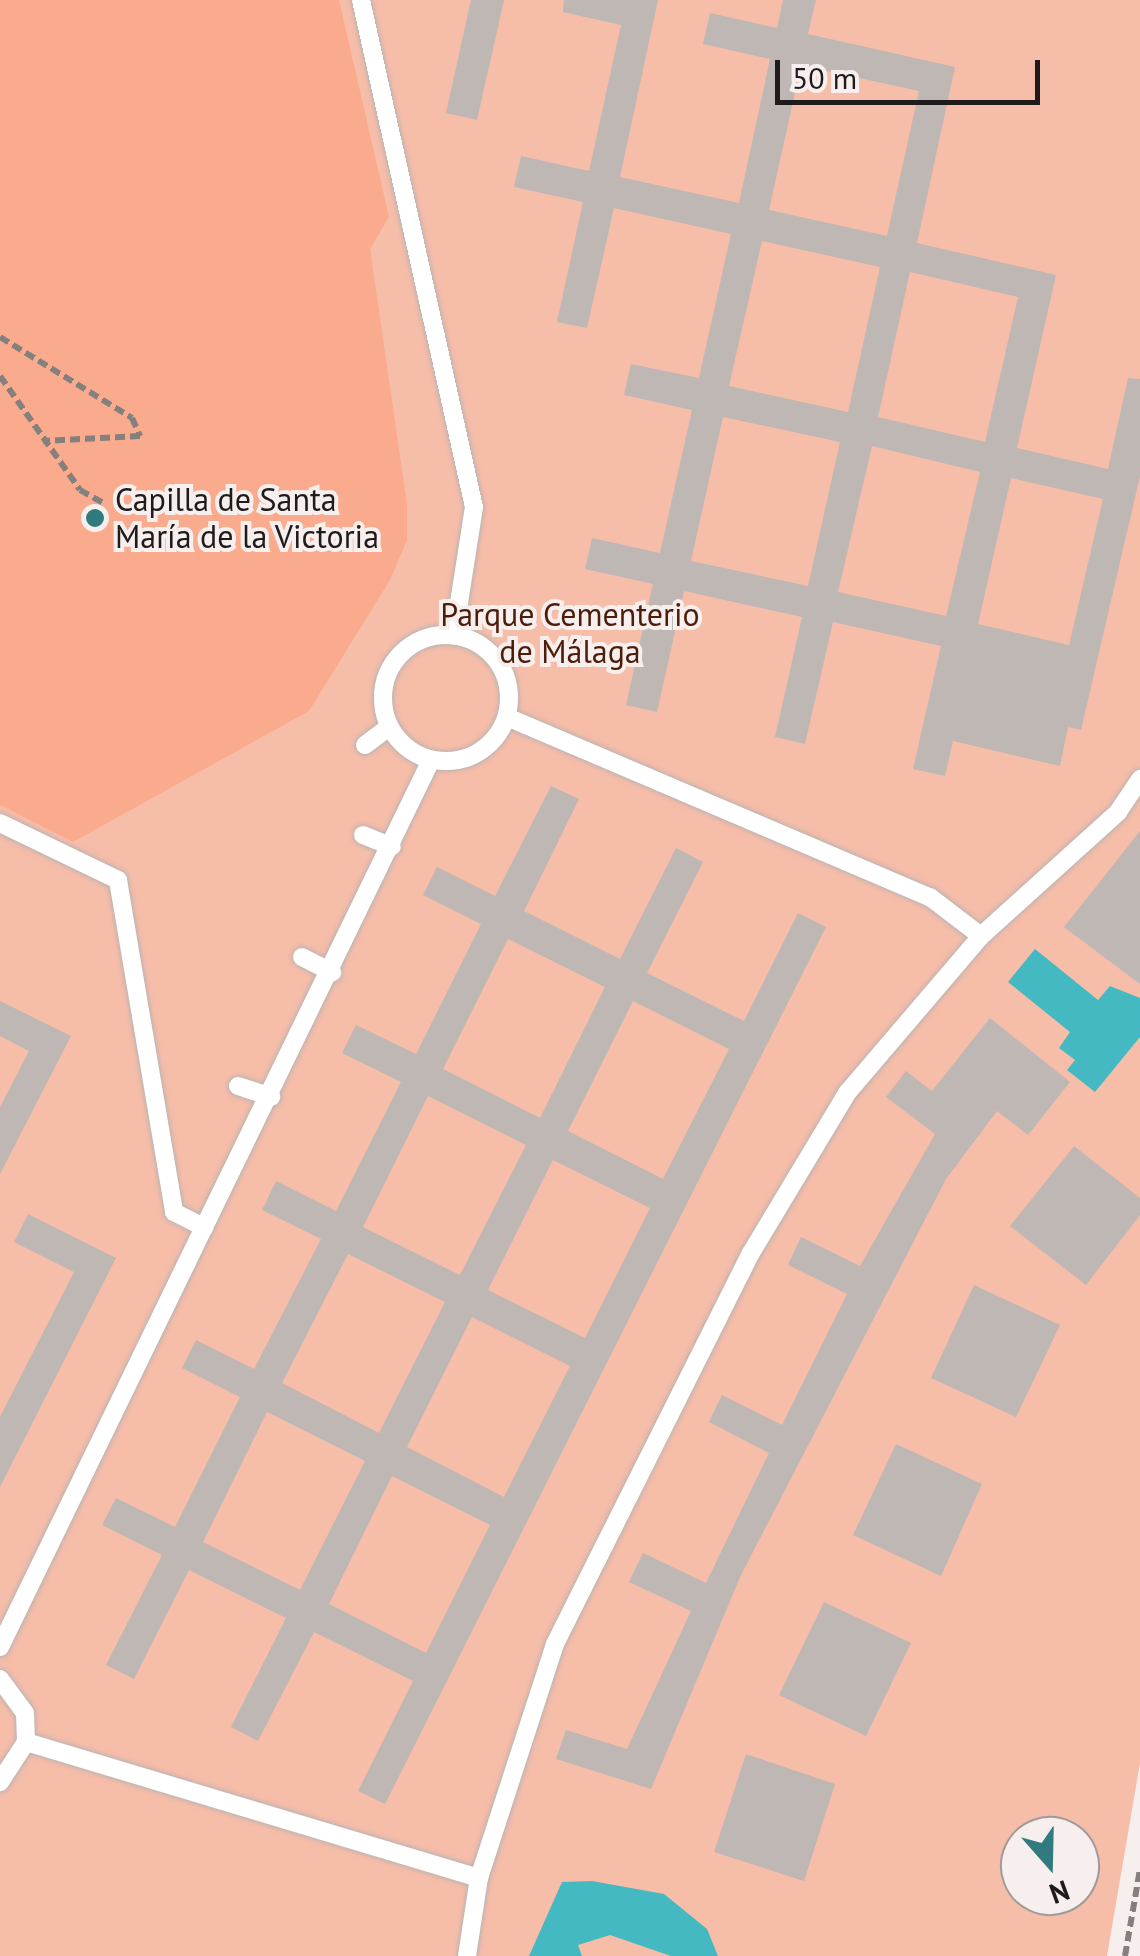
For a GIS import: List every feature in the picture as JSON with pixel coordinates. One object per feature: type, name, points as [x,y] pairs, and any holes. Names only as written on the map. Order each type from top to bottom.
[{"type":"lane","points":[[361,0],[474,507],[454,635]]},
{"type":"lane","points":[[454,635],[500,664],[506,717],[477,754],[431,760],[389,728],[382,700],[395,662],[427,637],[454,635]]},
{"type":"lane","points":[[506,717],[930,897],[981,936]]},
{"type":"lane","points":[[365,745],[389,728]]},
{"type":"lane","points":[[0,1646],[332,972],[431,760]]},
{"type":"lane","points":[[467,1956],[478,1878],[556,1644],[751,1254],[847,1093],[981,936],[1118,812],[1140,778]]},
{"type":"lane","points":[[0,822],[118,880],[174,1212],[204,1227]]},
{"type":"lane","points":[[363,835],[392,847]]},
{"type":"lane","points":[[302,957],[332,972]]},
{"type":"lane","points":[[238,1086],[271,1097]]},
{"type":"lane","points":[[0,1679],[25,1713],[26,1742],[0,1782]]},
{"type":"lane","points":[[26,1742],[478,1878]]},
{"type":"path","points":[[0,337],[132,418],[140,436],[43,441]]},
{"type":"path","points":[[0,376],[80,490],[105,504]]},
{"type":"path","points":[[1125,1956],[1140,1870]]},
{"type":"green space","name":"Parque Cementerio de Málaga","points":[[0,0],[1140,0],[1140,1763],[1107,1956],[0,1956]]},
{"type":"shaded area","points":[[0,0],[339,0],[389,217],[370,249],[407,504],[407,540],[390,580],[309,711],[73,842],[0,805]]},
{"type":"water","points":[[1035,949],[1098,1000],[1110,986],[1140,998],[1140,1037],[1095,1092],[1067,1070],[1075,1060],[1059,1048],[1070,1032],[1008,982]]},
{"type":"water","points":[[592,1881],[664,1894],[707,1929],[718,1956],[671,1956],[610,1935],[578,1945],[582,1956],[529,1956],[562,1882]]},
{"type":"building","points":[[471,0],[504,0],[477,120],[446,113]]},
{"type":"building","points":[[564,0],[658,0],[620,177],[739,203],[770,59],[703,44],[710,13],[777,28],[783,0],[816,0],[808,34],[955,67],[917,243],[1056,275],[1017,448],[1108,469],[1128,378],[1140,379],[1140,476],[1081,730],[1068,727],[1060,766],[953,741],[945,776],[913,769],[941,646],[833,622],[805,744],[775,737],[802,617],[684,591],[657,712],[626,705],[653,584],[585,569],[592,538],[660,553],[692,410],[624,395],[631,364],[699,378],[731,234],[614,208],[587,328],[557,322],[583,202],[514,187],[521,156],[589,171],[621,25],[563,12]],"holes":[[[813,68],[919,91],[887,236],[769,210],[797,84]],[[762,241],[880,267],[848,412],[729,386]],[[910,272],[1018,297],[985,442],[878,417]],[[723,417],[840,442],[808,586],[691,561]],[[872,446],[980,472],[946,616],[838,592]],[[1011,478],[1103,499],[1069,645],[978,624]]]},
{"type":"building","points":[[551,786],[579,799],[524,911],[620,959],[676,848],[703,862],[647,973],[744,1021],[798,913],[826,927],[385,1804],[358,1791],[413,1681],[314,1632],[258,1741],[231,1727],[286,1618],[189,1570],[134,1679],[106,1665],[162,1555],[102,1525],[116,1498],[175,1527],[240,1397],[182,1368],[196,1340],[254,1369],[321,1239],[262,1210],[276,1181],[336,1211],[401,1082],[342,1053],[356,1025],[416,1054],[481,924],[423,895],[437,867],[495,896]],"holes":[[[508,939],[605,987],[540,1118],[443,1069]],[[633,1001],[729,1049],[663,1179],[568,1131]],[[428,1096],[526,1145],[460,1275],[363,1227]],[[553,1160],[650,1208],[585,1338],[488,1290]],[[348,1254],[445,1302],[379,1433],[282,1383]],[[472,1317],[570,1366],[504,1497],[407,1447]],[[267,1412],[365,1461],[300,1590],[203,1542]],[[392,1476],[490,1525],[426,1653],[329,1604]]]},
{"type":"building","points":[[1140,831],[1140,984],[1064,927]]},
{"type":"building","points":[[0,1001],[71,1036],[0,1174],[0,1107],[29,1051],[0,1036]]},
{"type":"building","points":[[990,1018],[1070,1082],[1028,1135],[997,1111],[946,1179],[741,1575],[651,1789],[556,1759],[566,1730],[627,1749],[691,1611],[629,1582],[643,1553],[706,1583],[769,1453],[709,1422],[722,1395],[782,1425],[847,1294],[788,1265],[801,1237],[860,1266],[935,1134],[886,1097],[906,1071],[932,1091]]},
{"type":"building","points":[[1074,1146],[1140,1198],[1140,1215],[1086,1285],[1010,1226]]},
{"type":"building","points":[[28,1214],[116,1258],[0,1487],[0,1417],[74,1272],[14,1242]]},
{"type":"building","points":[[974,1285],[1060,1325],[1016,1417],[931,1378]]},
{"type":"building","points":[[896,1444],[982,1484],[941,1576],[853,1535]]},
{"type":"building","points":[[824,1602],[911,1643],[866,1736],[779,1695]]},
{"type":"building","points":[[746,1754],[835,1784],[804,1881],[714,1852]]},
{"type":"place","name":"Capilla de Santa María de la Victoria","points":[[95,518]]}]
